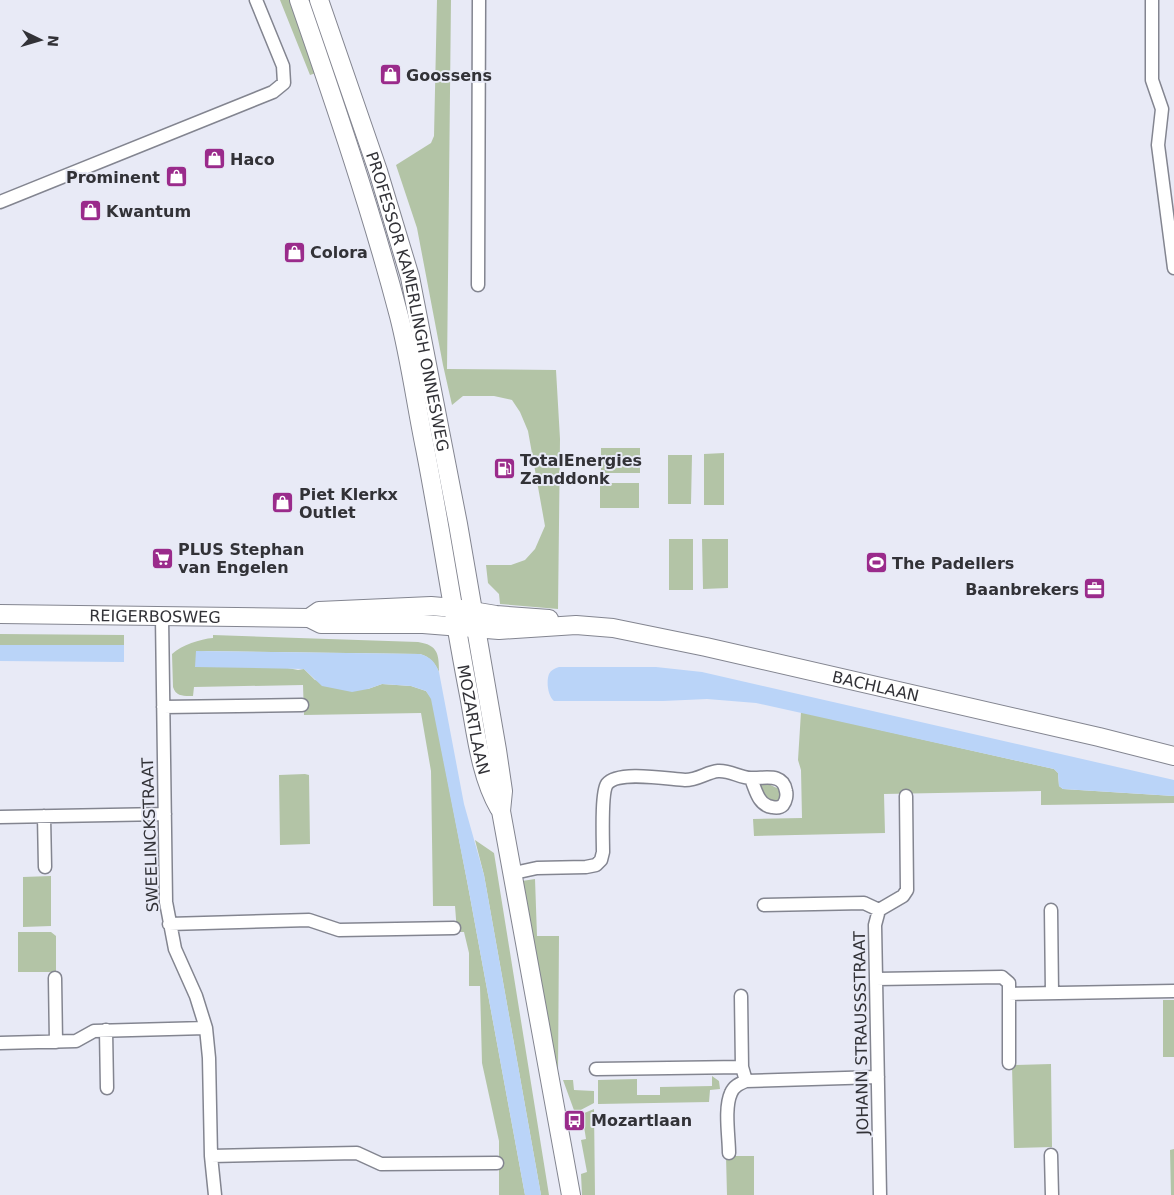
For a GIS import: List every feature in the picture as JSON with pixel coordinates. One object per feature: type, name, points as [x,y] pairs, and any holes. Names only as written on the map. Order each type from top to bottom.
[{"type":"main road","name":"PROFESSOR KAMERLINGH ONNESWEG","points":[[299,0],[347,146],[399,318],[447,565],[456,627]]},
{"type":"main road","name":"PROFESSOR KAMERLINGH ONNESWEG","points":[[319,0],[378,171],[410,277],[441,433],[476,630]]},
{"type":"main road","name":"REIGERBOSWEG","points":[[309,618],[319,611],[413,607],[473,610]]},
{"type":"main road","name":"BACHLAAN","points":[[473,610],[496,615],[557,619],[576,625]]},
{"type":"main road","name":"REIGERBOSWEG","points":[[0,614],[309,618],[321,624],[423,624],[476,630]]},
{"type":"main road","name":"BACHLAAN","points":[[476,630],[507,630],[576,625],[613,628],[1099,737],[1174,756]]},
{"type":"main road","name":"MOZARTLAAN","points":[[456,627],[479,750],[492,795],[501,811]]},
{"type":"main road","name":"MOZARTLAAN","points":[[476,630],[501,783],[501,811],[514,873],[571,1195]]},
{"type":"street","points":[[0,202],[273,92],[284,83],[283,66],[256,0]]},
{"type":"street","points":[[478,285],[479,0]]},
{"type":"street","points":[[1152,0],[1152,80],[1168,111],[1158,145],[1174,268]]},
{"type":"street","name":"SWEELINCKSTRAAT","points":[[162,617],[166,902],[175,949],[196,996],[206,1028],[209,1058],[211,1156],[215,1195]]},
{"type":"street","points":[[163,707],[302,705]]},
{"type":"street","points":[[514,873],[537,868],[586,868],[596,865],[601,860],[604,852],[604,796],[607,784],[615,778],[625,776],[688,780],[702,778],[716,771],[725,771],[751,778]]},
{"type":"street","name":"JOHANN STRAUSSSTRAAT","points":[[880,1195],[875,925],[879,910],[903,896],[907,890],[906,796]]},
{"type":"street","points":[[0,817],[164,814]]},
{"type":"street","points":[[44,816],[45,867]]},
{"type":"street","points":[[764,904],[864,903],[879,910]]},
{"type":"street","points":[[1051,910],[1052,993]]},
{"type":"street","points":[[169,924],[309,920],[339,930],[454,928]]},
{"type":"street","points":[[876,979],[1002,977],[1009,988],[1009,1063]]},
{"type":"street","points":[[55,978],[56,1042]]},
{"type":"street","points":[[1009,988],[1052,993],[1174,991]]},
{"type":"street","points":[[741,996],[742,1067],[746,1081]]},
{"type":"street","points":[[0,1043],[76,1041],[94,1031],[106,1030],[206,1028]]},
{"type":"street","points":[[106,1030],[107,1088]]},
{"type":"street","points":[[596,1069],[742,1067]]},
{"type":"street","points":[[729,1154],[728,1104],[731,1093],[736,1085],[746,1081],[878,1077]]},
{"type":"street","points":[[211,1156],[357,1153],[381,1164],[497,1163]]},
{"type":"street","points":[[1051,1155],[1052,1195]]},
{"type":"green space","points":[[280,0],[294,0],[319,72],[310,75]]},
{"type":"green space","points":[[437,0],[451,0],[447,369],[556,370],[560,439],[558,609],[500,604],[499,594],[488,583],[486,565],[511,565],[525,560],[535,549],[545,526],[528,431],[520,412],[512,400],[494,396],[463,396],[452,405],[417,228],[396,165],[431,143],[434,136]]},
{"type":"green space","points":[[601,448],[640,448],[640,473],[601,473]]},
{"type":"green space","points":[[724,453],[724,505],[704,505],[704,454]]},
{"type":"green space","points":[[668,455],[692,455],[691,504],[668,504]]},
{"type":"green space","points":[[600,483],[639,483],[639,508],[600,508]]},
{"type":"green space","points":[[669,539],[693,539],[693,590],[669,590]]},
{"type":"green space","points":[[702,539],[728,539],[728,588],[703,589]]},
{"type":"green space","points":[[0,634],[124,635],[124,645],[0,645]]},
{"type":"green space","points":[[213,635],[418,642],[430,645],[436,651],[439,660],[439,672],[432,661],[420,654],[201,651],[298,670],[304,669],[315,680],[368,689],[382,684],[411,686],[426,691],[432,699],[525,1195],[499,1195],[499,1141],[482,1063],[480,986],[469,986],[469,953],[464,932],[457,932],[455,906],[433,906],[431,771],[421,713],[304,715],[303,685],[194,687],[193,696],[184,696],[176,693],[173,687],[172,654],[191,643],[213,638]]},
{"type":"green space","points":[[801,712],[1054,769],[1058,773],[1059,786],[1063,789],[1174,796],[1174,803],[1041,805],[1041,791],[884,794],[885,833],[754,836],[753,819],[802,818],[801,770],[798,760]]},
{"type":"green space","points":[[279,775],[309,775],[310,844],[280,845]]},
{"type":"green space","points":[[760,780],[779,789],[780,799],[777,802],[765,801],[758,781]]},
{"type":"green space","points":[[475,840],[494,853],[549,1195],[541,1195],[484,875]]},
{"type":"green space","points":[[51,876],[51,926],[23,927],[23,877]]},
{"type":"green space","points":[[535,879],[537,936],[559,936],[558,1076],[522,881]]},
{"type":"green space","points":[[18,932],[51,932],[56,936],[56,972],[18,972]]},
{"type":"green space","points":[[1163,1000],[1174,1000],[1174,1057],[1163,1057]]},
{"type":"green space","points":[[1051,1064],[1052,1147],[1014,1148],[1012,1065]]},
{"type":"green space","points":[[712,1076],[719,1081],[720,1089],[710,1090],[709,1102],[598,1104],[598,1080],[637,1079],[637,1095],[660,1095],[660,1087],[712,1086]]},
{"type":"green space","points":[[563,1080],[573,1080],[574,1090],[594,1091],[594,1103],[575,1113]]},
{"type":"green space","points":[[594,1109],[595,1195],[582,1195],[581,1174],[587,1172],[581,1140],[586,1139],[582,1114]]},
{"type":"green space","points":[[1174,1149],[1174,1195],[1171,1195],[1170,1150]]},
{"type":"green space","points":[[726,1156],[754,1156],[754,1195],[727,1195]]},
{"type":"water","points":[[0,645],[124,645],[124,662],[0,661]]},
{"type":"water","points":[[196,651],[420,654],[430,658],[436,665],[439,672],[464,804],[484,875],[541,1195],[525,1195],[468,886],[431,699],[426,691],[411,686],[382,684],[352,692],[322,686],[304,669],[195,667]]},
{"type":"water","points":[[559,667],[656,667],[702,672],[1174,780],[1174,796],[1063,789],[1059,786],[1058,773],[1054,769],[756,703],[707,699],[554,701],[549,692],[548,677],[551,671]]},
{"type":"place","name":"Goossens","points":[[390,75]]},
{"type":"place","name":"Haco","points":[[214,159]]},
{"type":"place","name":"Prominent","points":[[176,177]]},
{"type":"place","name":"Kwantum","points":[[90,211]]},
{"type":"place","name":"Colora","points":[[294,252]]},
{"type":"place","name":"TotalEnergies Zanddonk","points":[[504,469]]},
{"type":"place","name":"Piet Klerkx Outlet","points":[[283,503]]},
{"type":"place","name":"PLUS Stephan van Engelen","points":[[162,558]]},
{"type":"place","name":"The Padellers","points":[[876,563]]},
{"type":"place","name":"Baanbrekers","points":[[1095,589]]},
{"type":"place","name":"Mozartlaan","points":[[575,1120]]}]
